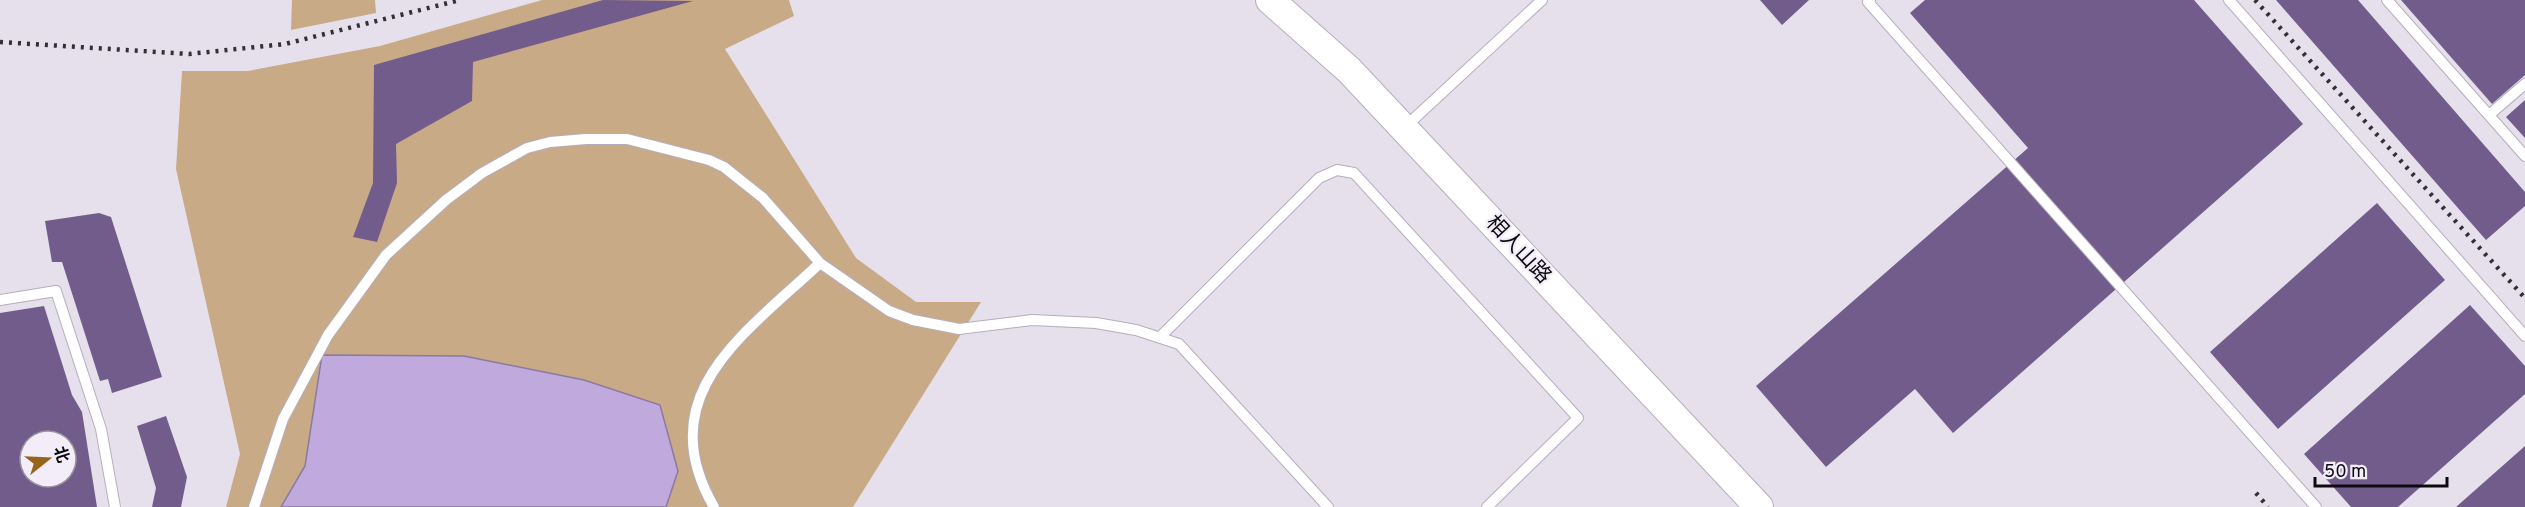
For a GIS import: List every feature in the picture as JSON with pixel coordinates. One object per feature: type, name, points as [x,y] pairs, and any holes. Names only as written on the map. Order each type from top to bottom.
[{"type":"street","name":"相人山路","points":[[1270,0],[1349,70],[1759,507]]},
{"type":"lane","points":[[1404,128],[1542,0]]},
{"type":"lane","points":[[1870,0],[1868,2],[2316,507]]},
{"type":"lane","points":[[2229,0],[2525,336]]},
{"type":"lane","points":[[2386,0],[2525,156]]},
{"type":"lane","points":[[2489,115],[2525,84]]},
{"type":"lane","points":[[254,507],[283,418],[328,335],[386,255],[446,200],[482,173],[527,148],[550,142],[627,139],[709,160],[734,173],[763,198],[820,263],[889,311],[913,320],[959,329],[1032,320],[1096,323],[1160,337],[1179,344],[1328,507]]},
{"type":"lane","points":[[1160,337],[1319,178],[1337,170],[1354,173],[1578,418],[1487,507]]},
{"type":"lane","points":[[714,507],[705,491],[694,455],[692,429],[697,400],[714,367],[744,335],[820,263]]},
{"type":"lane","points":[[0,300],[56,291],[100,429],[115,507]]},
{"type":"shaded area","points":[[292,0],[375,0],[376,13],[291,30]]},
{"type":"shaded area","points":[[542,0],[789,0],[794,16],[725,49],[856,258],[916,302],[981,302],[853,507],[226,507],[240,454],[176,169],[182,71],[248,71],[380,46]]},
{"type":"shaded area","points":[[322,355],[464,356],[584,380],[660,405],[678,471],[666,507],[281,507],[305,466]]},
{"type":"building","points":[[603,0],[693,1],[473,62],[472,101],[396,144],[397,183],[377,242],[353,237],[373,183],[374,65]]},
{"type":"building","points":[[1760,0],[1809,0],[1782,25]]},
{"type":"building","points":[[1925,0],[2194,0],[2303,124],[1953,433],[1915,389],[1826,467],[1756,386],[2028,148],[1910,13]]},
{"type":"building","points":[[2276,0],[2358,0],[2525,192],[2525,206],[2486,240]]},
{"type":"building","points":[[2401,0],[2525,0],[2525,75],[2492,104]]},
{"type":"building","points":[[2525,100],[2525,138],[2506,117]]},
{"type":"building","points":[[2377,203],[2445,280],[2278,429],[2210,352]]},
{"type":"building","points":[[99,213],[111,217],[162,377],[112,393],[108,379],[100,381],[62,262],[52,262],[45,221]]},
{"type":"building","points":[[2470,305],[2525,366],[2525,394],[2398,507],[2351,507],[2304,454]]},
{"type":"building","points":[[44,306],[72,395],[82,412],[97,507],[0,507],[0,313]]},
{"type":"building","points":[[166,416],[187,477],[181,507],[152,507],[156,488],[137,426]]},
{"type":"building","points":[[2525,446],[2525,507],[2456,507]]},
{"type":"railway","points":[[0,42],[189,54],[285,44],[460,0]]},
{"type":"railway","points":[[2255,0],[2525,298]]},
{"type":"railway","points":[[2256,493],[2268,507]]}]
